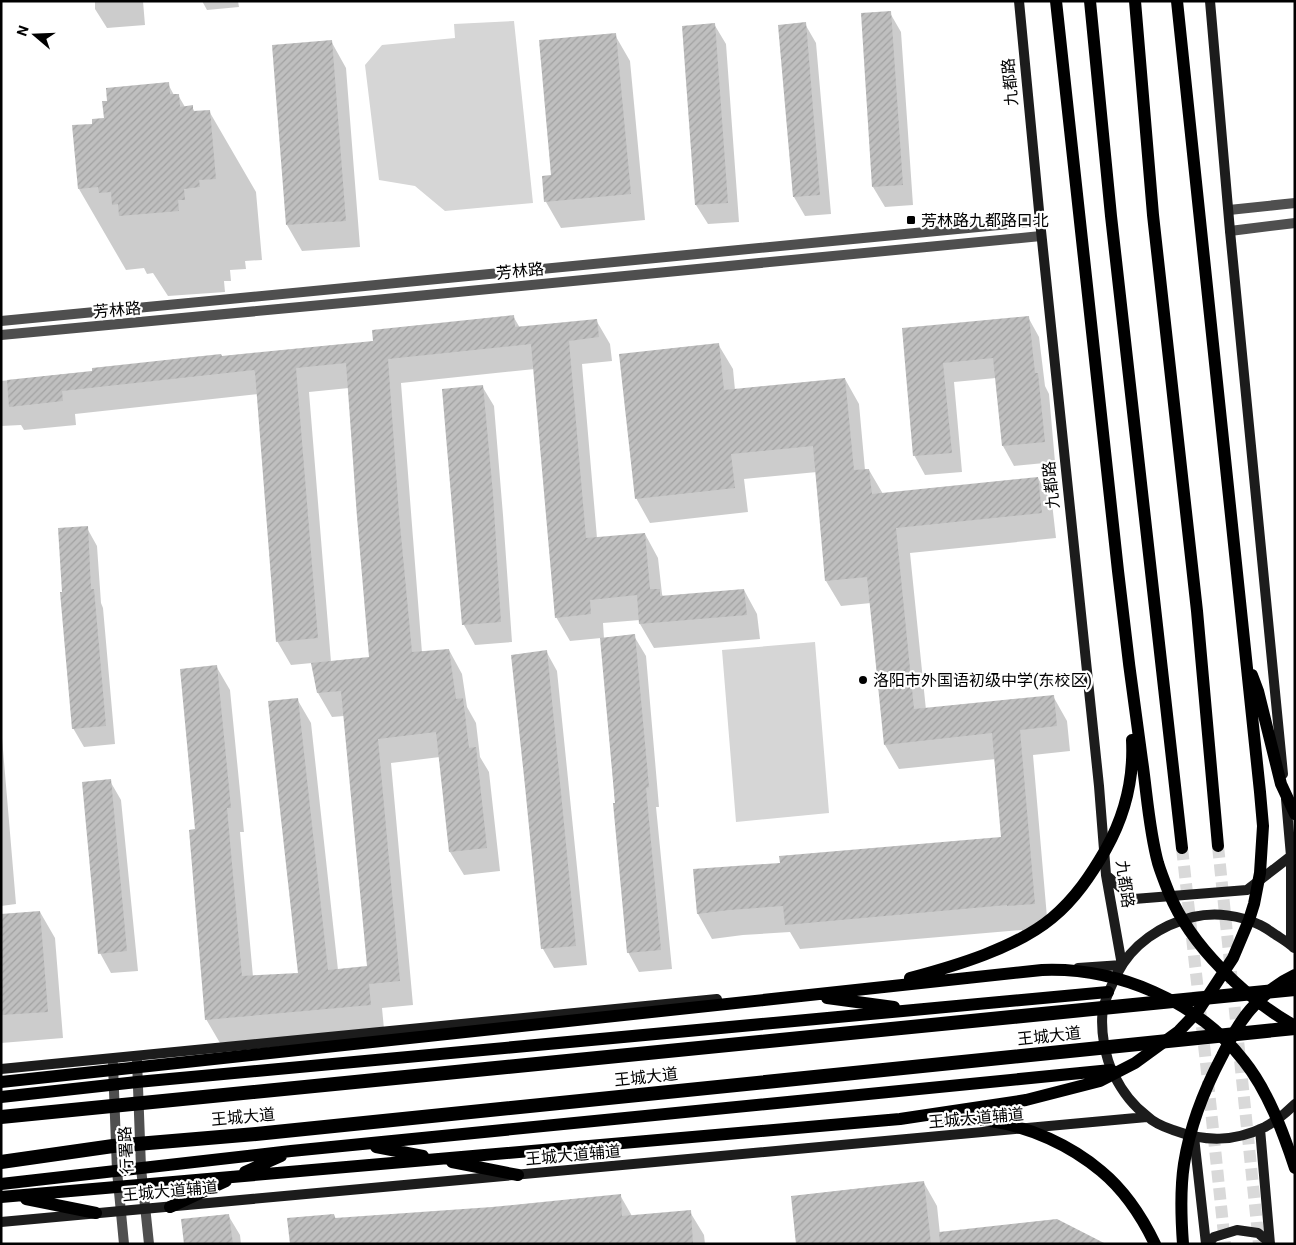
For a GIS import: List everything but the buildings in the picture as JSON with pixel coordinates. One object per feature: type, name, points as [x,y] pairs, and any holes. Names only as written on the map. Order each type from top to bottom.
[{"type":"highway","name":"王城大道","points":[[1,1117],[1295,989]]},
{"type":"highway","name":"王城大道","points":[[1,1162],[113,1146],[256,1134],[1295,1027]]},
{"type":"main road","name":"九都路","points":[[1019,1],[1041,236],[1099,786],[1106,875],[1122,964]]},
{"type":"main road","points":[[1056,1],[1129,670],[1158,862],[1182,920],[1204,949],[1246,993],[1295,1027]]},
{"type":"main road","points":[[1090,1],[1114,245],[1182,848]]},
{"type":"main road","points":[[1135,1],[1153,215],[1196,601],[1218,846]]},
{"type":"main road","points":[[1,1196],[900,1119],[1026,1100],[1100,1081],[1122,1071],[1179,1031],[1198,1011],[1233,958],[1242,938],[1254,904],[1260,873],[1263,826],[1176,1]]},
{"type":"main road","points":[[1210,1],[1230,231],[1291,856],[1293,946]]},
{"type":"main road","points":[[1245,656],[1258,691],[1281,784],[1295,814]]},
{"type":"main road","points":[[870,988],[925,974],[1007,945],[1050,919],[1079,891],[1098,864],[1113,836],[1125,804],[1130,781],[1132,749],[1129,670]]},
{"type":"main road","points":[[1106,875],[1134,899],[1247,890],[1291,856]]},
{"type":"main road","points":[[1293,946],[1261,925],[1242,918],[1221,915],[1199,916],[1179,921],[1160,929],[1142,941],[1122,964],[1108,992],[1103,1010],[1103,1030],[1105,1051],[1111,1070],[1120,1088],[1132,1103],[1148,1117],[1165,1127],[1204,1139],[1226,1139],[1265,1127],[1282,1116],[1295,1104]]},
{"type":"main road","points":[[1,1069],[784,992],[1122,964]]},
{"type":"main road","points":[[1,1082],[1058,969],[1115,978],[1157,994],[1208,1024],[1230,1044],[1245,1062],[1271,1106],[1295,1168]]},
{"type":"main road","points":[[1183,1244],[1180,1201],[1184,1164],[1190,1133],[1199,1104],[1230,1039],[1242,1020],[1265,996],[1278,985],[1295,975]]},
{"type":"main road","points":[[784,992],[916,1010]]},
{"type":"main road","points":[[1,1097],[137,1082],[1108,992]]},
{"type":"main road","points":[[1,1184],[291,1151],[1111,1070]]},
{"type":"main road","name":"王城大道辅道","points":[[1,1222],[1148,1117]]},
{"type":"main road","points":[[900,1119],[956,1118],[990,1121],[1006,1124],[1058,1143],[1101,1170],[1114,1182],[1126,1196],[1155,1244]]},
{"type":"main road","points":[[1260,1129],[1270,1243]]},
{"type":"main road","points":[[1194,1137],[1207,1244]]},
{"type":"main road","points":[[362,1144],[518,1175]]},
{"type":"main road","points":[[170,1207],[291,1151]]},
{"type":"main road","points":[[1,1196],[96,1213]]},
{"type":"main road","points":[[1207,1244],[1214,1237],[1237,1230],[1258,1233],[1270,1243]]},
{"type":"street","points":[[1229,210],[1295,203]]},
{"type":"street","name":"芳林路","points":[[1,321],[1040,221]]},
{"type":"street","points":[[1230,231],[1295,224]]},
{"type":"street","name":"芳林路","points":[[1,336],[1041,236]]},
{"type":"street","name":"行署路","points":[[137,1055],[141,1168],[148,1244]]},
{"type":"street","name":"行署路","points":[[113,1058],[117,1171],[124,1244]]},
{"type":"shaded area","points":[[514,21],[533,203],[445,211],[415,186],[379,180],[365,65],[382,45],[455,38],[454,24]]},
{"type":"shaded area","points":[[815,642],[829,813],[736,822],[722,650]]},
{"type":"tunnel","points":[[1218,846],[1259,1244]]},
{"type":"tunnel","points":[[1182,848],[1225,1244]]},
{"type":"place","name":"芳林路九都路口北","points":[[911,220]]},
{"type":"place","name":"洛阳市外国语初级中学(东校区)","points":[[863,680]]}]
